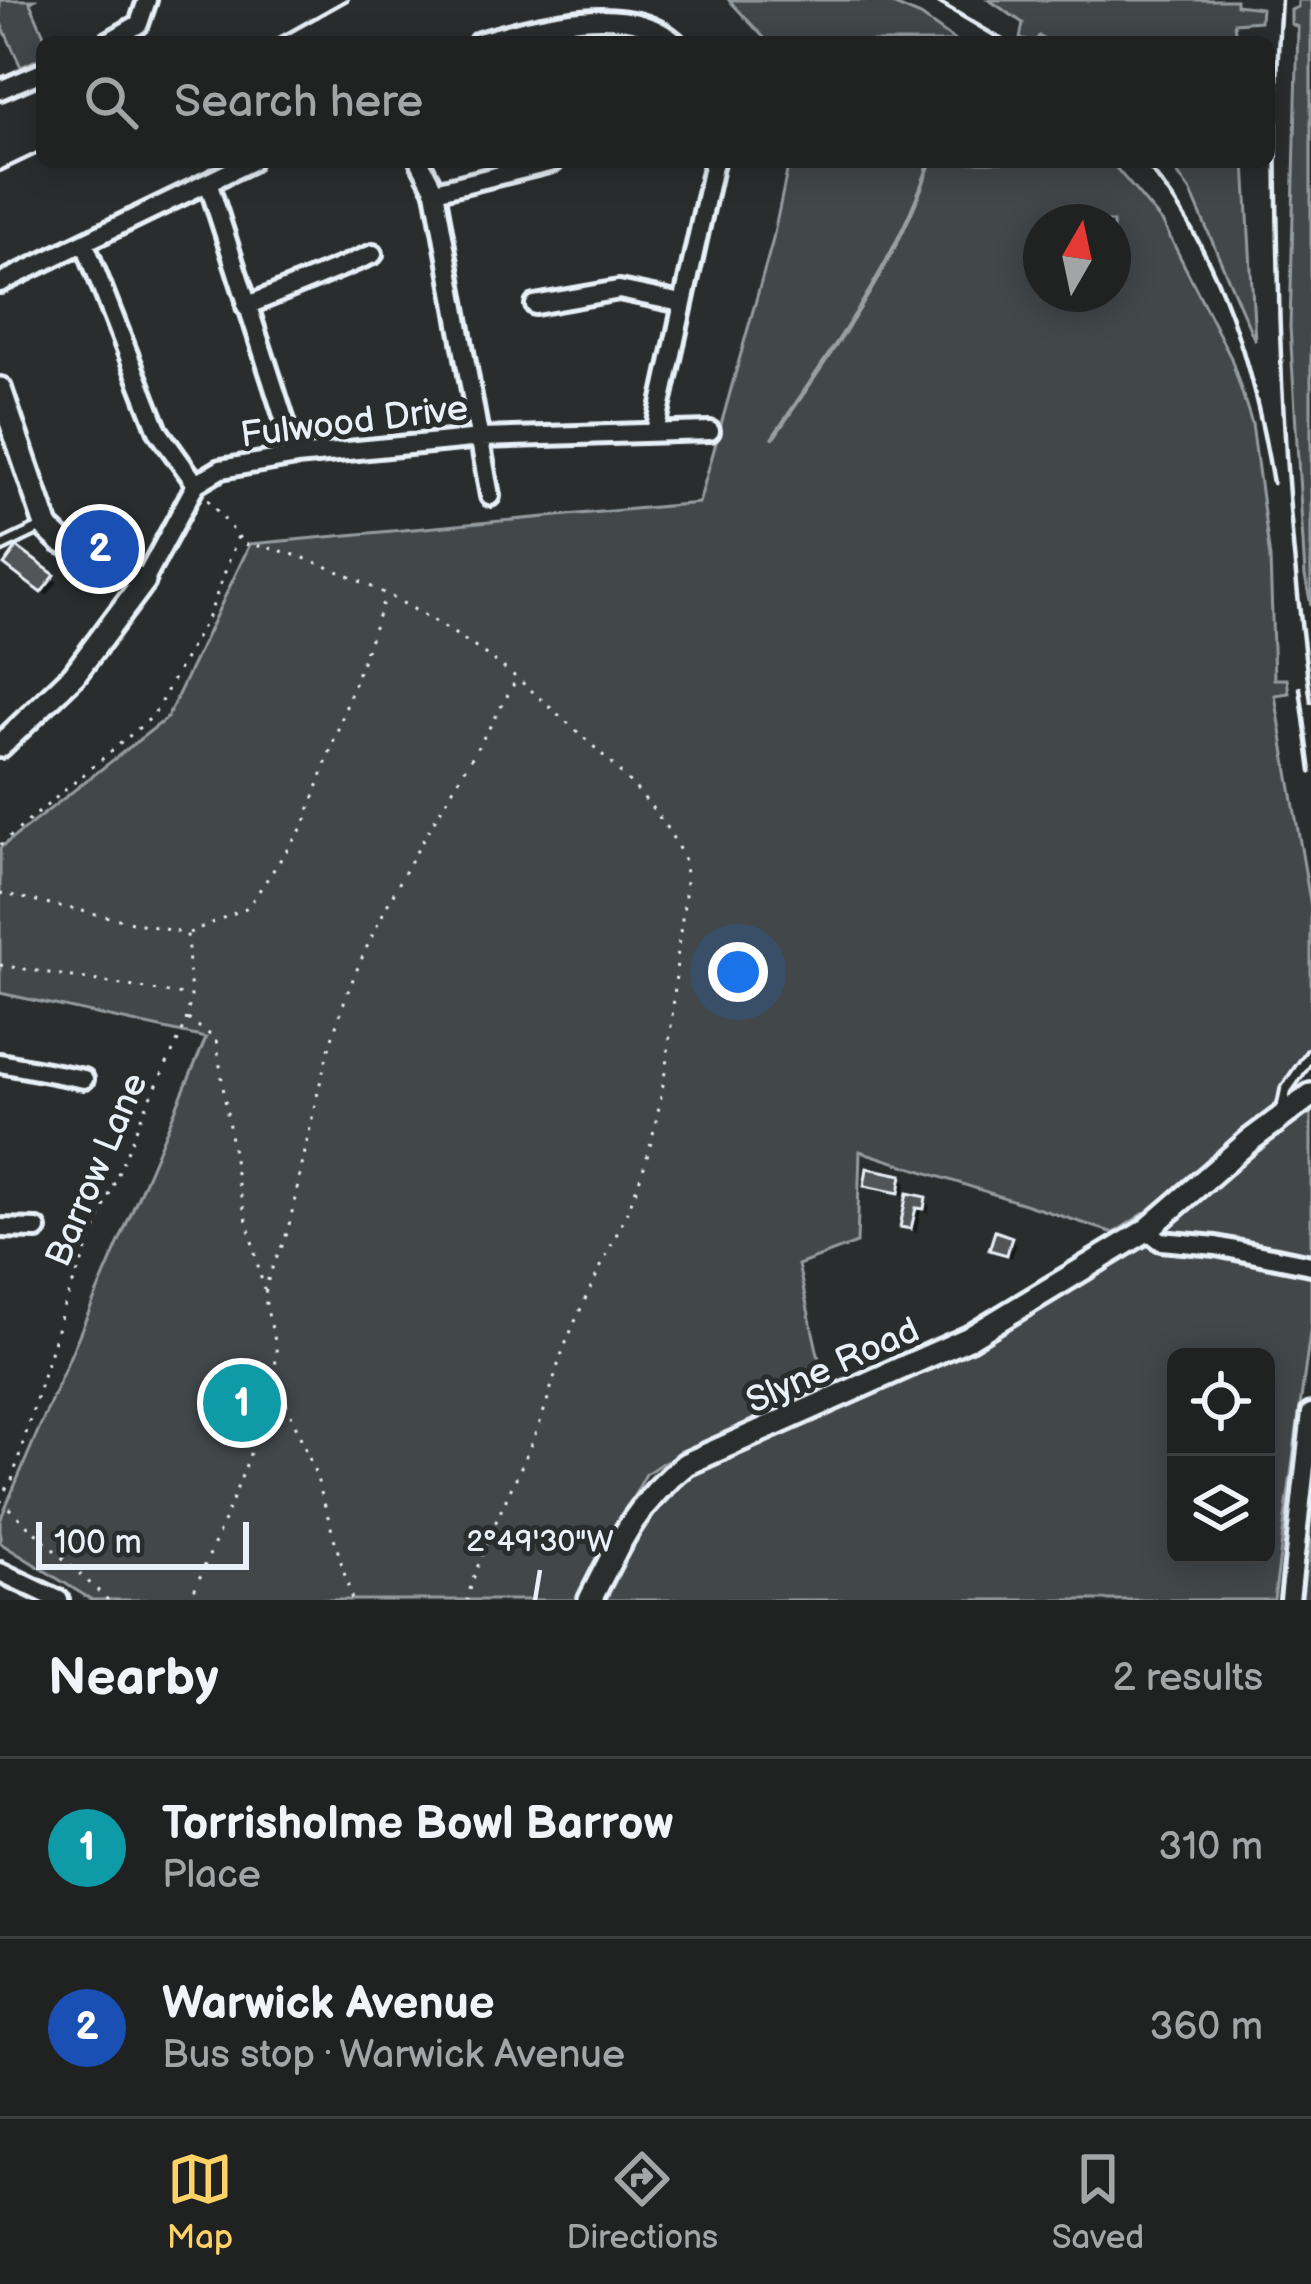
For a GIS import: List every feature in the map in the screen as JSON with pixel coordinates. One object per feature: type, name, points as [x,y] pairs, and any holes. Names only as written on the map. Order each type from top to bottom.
[{"type":"street","points":[[118,36],[139,23],[147,0]]},
{"type":"street","points":[[499,36],[549,22],[629,13],[650,19],[668,36]]},
{"type":"street","points":[[0,90],[36,75]]},
{"type":"street","points":[[0,283],[239,168]]},
{"type":"street","points":[[423,168],[435,191],[490,496]]},
{"type":"street","points":[[458,168],[465,182]]},
{"type":"street","points":[[435,191],[505,168]]},
{"type":"street","points":[[655,432],[714,168]]},
{"type":"street","points":[[209,185],[296,456]]},
{"type":"street","points":[[0,746],[74,675],[143,581],[196,484],[158,431],[85,244]]},
{"type":"street","points":[[246,306],[373,254]]},
{"type":"street","points":[[535,305],[620,290],[681,303]]},
{"type":"street","points":[[0,388],[46,526],[62,541],[143,581]]},
{"type":"street","name":"Fulwood Drive","points":[[196,484],[221,470],[296,456],[481,438],[710,431]]},
{"type":"street","points":[[0,1063],[84,1078]]},
{"type":"street","name":"Slyne Road","points":[[590,1600],[627,1528],[653,1490],[686,1464],[969,1338],[1147,1230],[1311,1095]]},
{"type":"street","points":[[0,1228],[37,1229]]},
{"type":"street","points":[[1147,1230],[1161,1241],[1238,1249],[1311,1265]]},
{"type":"street","points":[[1290,1600],[1311,1413]]},
{"type":"street","points":[[0,1572],[59,1600]]},
{"type":"lane","points":[[0,547],[46,526]]},
{"type":"lane","points":[[1281,1118],[1286,1090],[1311,1054]]},
{"type":"path","points":[[196,484],[243,544],[267,546],[309,560],[385,596],[442,627],[517,678],[630,785],[670,832],[686,864],[671,1030],[650,1148],[614,1242],[567,1339],[537,1430],[477,1562],[467,1600]]},
{"type":"path","points":[[0,845],[153,716],[210,614],[238,536]]},
{"type":"path","points":[[0,893],[187,934],[248,907],[304,825],[385,596]]},
{"type":"path","points":[[264,1292],[288,1233],[306,1136],[332,1037],[370,940],[517,678]]},
{"type":"path","name":"Barrow Lane","points":[[0,1498],[12,1480],[64,1306],[186,1017],[191,997],[187,934]]},
{"type":"path","points":[[0,965],[191,997]]},
{"type":"path","points":[[186,1017],[216,1040],[237,1180],[277,1355],[236,1486],[190,1600]]},
{"type":"path","points":[[270,1384],[281,1390],[316,1475],[352,1600]]},
{"type":"path","points":[[0,1498],[108,1600]]},
{"type":"shaded area","points":[[0,0],[34,0],[30,3],[44,36],[36,36],[36,60],[21,67],[0,21]]},
{"type":"shaded area","points":[[729,0],[883,0],[921,16],[949,36],[762,36]]},
{"type":"shaded area","points":[[989,0],[1236,0],[1236,5],[1261,8],[1260,21],[1234,23],[1235,36],[1021,36],[1023,23]]},
{"type":"shaded area","points":[[1298,0],[1311,0],[1311,605],[1305,576],[1290,327],[1298,27],[1291,24],[1291,10],[1298,7]]},
{"type":"shaded area","points":[[788,168],[1116,168],[1163,223],[1231,358],[1252,424],[1270,558],[1274,679],[1287,679],[1289,693],[1275,695],[1311,907],[1311,1046],[1270,1112],[1114,1233],[860,1151],[857,1243],[798,1265],[827,1395],[662,1463],[646,1474],[577,1600],[92,1600],[0,1543],[0,1520],[206,1038],[0,993],[0,848],[167,718],[250,544],[699,503],[772,243]]},
{"type":"shaded area","points":[[1173,168],[1245,168],[1255,341],[1191,192]]},
{"type":"shaded area","points":[[1311,1109],[1311,1254],[1170,1235],[1163,1228]]},
{"type":"shaded area","points":[[1148,1246],[1253,1256],[1311,1274],[1311,1325],[1274,1600],[606,1600],[652,1507],[690,1473],[978,1347]]},
{"type":"shaded area","points":[[1309,1503],[1311,1600],[1299,1600]]},
{"type":"building","points":[[17,547],[55,575],[41,593],[4,565]]},
{"type":"building","points":[[867,1168],[902,1175],[899,1193],[864,1186]]},
{"type":"building","points":[[907,1193],[926,1197],[924,1209],[916,1208],[911,1229],[900,1227]]},
{"type":"building","points":[[995,1231],[1012,1237],[1007,1255],[989,1250]]},
{"type":"waterway","points":[[773,438],[882,271],[928,168]]},
{"type":"railway","points":[[283,36],[347,0]]},
{"type":"railway","points":[[935,0],[996,36]]},
{"type":"railway","points":[[1281,0],[1276,154],[1281,361],[1292,532],[1311,702]]},
{"type":"railway","points":[[0,171],[36,154]]},
{"type":"railway","points":[[1149,168],[1171,196],[1214,272],[1244,355],[1273,483]]},
{"type":"railway","points":[[1300,688],[1311,772]]},
{"type":"place","name":"Warwick Avenue","points":[[100,549]]},
{"type":"place","name":"Torrisholme Bowl Barrow","points":[[242,1403]]}]
